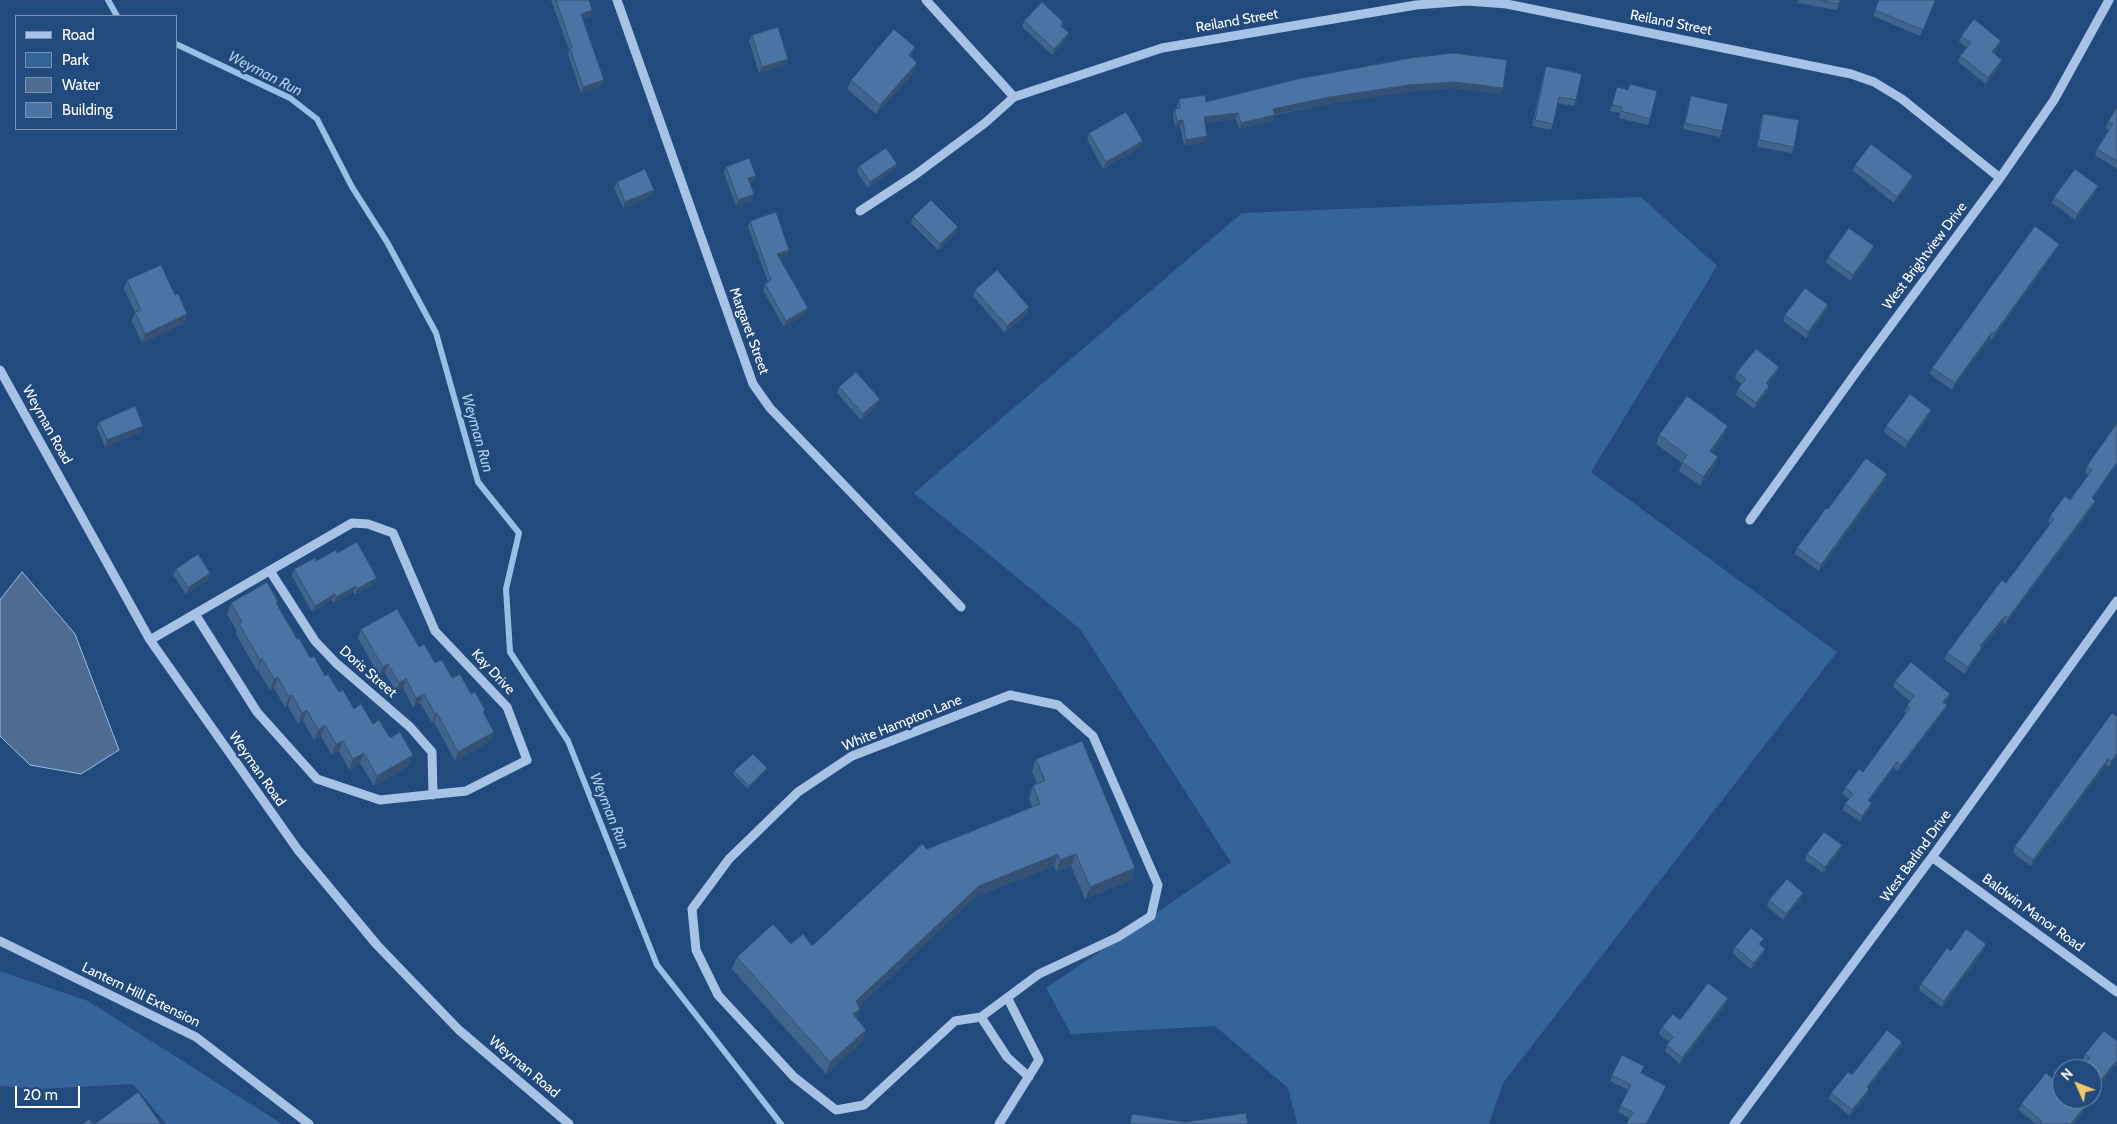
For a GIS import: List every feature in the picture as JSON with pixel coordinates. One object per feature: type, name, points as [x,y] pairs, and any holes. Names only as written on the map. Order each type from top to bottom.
[{"type":"street","name":"Margaret Street","points":[[617,0],[753,384],[770,408],[960,608]]},
{"type":"street","points":[[926,0],[1014,98]]},
{"type":"street","name":"West Brightview Drive","points":[[1750,520],[1857,370],[2000,178],[2054,100],[2109,0]]},
{"type":"street","name":"Reiland Street","points":[[860,211],[915,175],[985,123],[1014,98],[1162,48],[1416,5],[1467,1],[1507,4],[1851,74],[1874,82],[1902,99],[2000,178]]},
{"type":"street","name":"Weyman Road","points":[[0,370],[150,640],[298,850],[377,945],[459,1030],[569,1124]]},
{"type":"street","name":"Kay Drive","points":[[150,640],[195,614],[352,524],[368,524],[393,533],[435,631],[507,707],[527,760],[466,791],[380,800],[317,779],[257,712],[195,614]]},
{"type":"street","name":"Doris Street","points":[[270,571],[315,641],[336,663],[410,727],[432,752],[432,795]]},
{"type":"street","name":"West Barlind Drive","points":[[1734,1124],[1932,857],[2117,601]]},
{"type":"street","name":"White Hampton Lane","points":[[1010,695],[1058,705],[1093,736],[1158,884],[1150,916],[1118,937],[1039,974],[1021,986],[1008,999],[981,1017],[955,1020],[864,1105],[836,1110],[794,1077],[718,995],[696,950],[692,909],[728,859],[798,792],[852,756],[1010,695]]},
{"type":"street","name":"Baldwin Manor Road","points":[[1932,857],[2117,992]]},
{"type":"street","name":"Lantern Hill Extension","points":[[0,941],[196,1037],[309,1124]]},
{"type":"street","points":[[999,1124],[1039,1060],[1008,999]]},
{"type":"street","points":[[981,1017],[1007,1057],[1029,1076]]},
{"type":"green space","points":[[1641,197],[1717,266],[1591,472],[1837,652],[1503,1083],[1489,1124],[1297,1124],[1288,1088],[1215,1026],[1071,1034],[1046,988],[1231,862],[1080,629],[914,493],[1242,213]]},
{"type":"green space","points":[[0,971],[88,1001],[282,1124],[166,1124],[133,1084],[39,1089],[0,1086]]},
{"type":"water","points":[[22,572],[75,634],[119,750],[81,774],[30,765],[0,736],[0,600]]},
{"type":"building","points":[[556,0],[589,0],[592,10],[581,14],[604,80],[583,87]]},
{"type":"building","points":[[1818,0],[1840,0],[1839,4]]},
{"type":"building","points":[[1879,0],[1935,1],[1923,30],[1875,10]]},
{"type":"building","points":[[1042,2],[1063,22],[1060,25],[1069,33],[1054,49],[1024,21]]},
{"type":"building","points":[[1974,19],[2001,41],[1992,52],[2002,60],[1988,78],[1960,56],[1971,43],[1961,36]]},
{"type":"building","points":[[778,27],[788,59],[762,67],[752,35]]},
{"type":"building","points":[[894,29],[915,47],[909,55],[917,63],[880,105],[851,80]]},
{"type":"building","points":[[1453,53],[1507,60],[1503,88],[1454,82],[1409,85],[1330,97],[1273,109],[1275,115],[1241,123],[1238,113],[1204,117],[1207,136],[1186,140],[1183,120],[1177,121],[1175,109],[1180,108],[1179,99],[1205,95],[1206,102],[1298,79],[1411,58]]},
{"type":"building","points":[[1546,66],[1582,74],[1576,100],[1559,97],[1553,124],[1535,120]]},
{"type":"building","points":[[1630,84],[1657,91],[1650,119],[1621,111],[1622,107],[1612,105],[1617,87],[1628,90]]},
{"type":"building","points":[[1691,96],[1728,104],[1722,131],[1685,123]]},
{"type":"building","points":[[2117,107],[2117,161],[2097,149],[2113,124],[2108,122]]},
{"type":"building","points":[[1126,112],[1143,141],[1106,162],[1089,133]]},
{"type":"building","points":[[1763,114],[1799,120],[1794,147],[1759,140]]},
{"type":"building","points":[[1871,144],[1913,176],[1897,197],[1855,165]]},
{"type":"building","points":[[886,148],[897,164],[870,182],[859,166]]},
{"type":"building","points":[[749,158],[756,176],[748,178],[754,194],[738,200],[726,167]]},
{"type":"building","points":[[645,169],[654,190],[625,202],[617,182]]},
{"type":"building","points":[[2075,169],[2098,186],[2077,214],[2054,197]]},
{"type":"building","points":[[931,200],[958,227],[940,244],[913,217]]},
{"type":"building","points":[[776,212],[789,250],[777,254],[808,308],[786,321],[765,284],[771,280],[750,221]]},
{"type":"building","points":[[2035,226],[2059,244],[1994,334],[1992,332],[1955,383],[1932,368]]},
{"type":"building","points":[[1849,228],[1874,246],[1853,275],[1828,257]]},
{"type":"building","points":[[161,265],[175,295],[178,293],[187,314],[145,334],[135,312],[141,310],[127,280]]},
{"type":"building","points":[[997,270],[1029,307],[1007,326],[975,290]]},
{"type":"building","points":[[1805,288],[1828,305],[1808,332],[1785,315]]},
{"type":"building","points":[[1756,349],[1779,367],[1766,383],[1769,386],[1756,403],[1738,389],[1746,379],[1737,372]]},
{"type":"building","points":[[856,372],[880,399],[863,414],[839,387]]},
{"type":"building","points":[[1910,394],[1931,410],[1908,442],[1886,426]]},
{"type":"building","points":[[1687,396],[1728,426],[1710,451],[1718,457],[1703,477],[1682,462],[1687,455],[1659,435]]},
{"type":"building","points":[[135,406],[143,426],[107,440],[99,422]]},
{"type":"building","points":[[2117,423],[2117,462],[2092,498],[2095,501],[2008,618],[2005,616],[1980,646],[1982,647],[1968,667],[1947,653],[2002,580],[2006,583],[2054,519],[2050,516],[2065,496],[2070,500],[2092,470],[2087,466]]},
{"type":"building","points":[[1866,458],[1887,474],[1821,565],[1797,548]]},
{"type":"building","points":[[357,542],[377,578],[357,589],[356,586],[336,597],[335,594],[315,606],[294,569],[315,558],[316,561],[336,550],[337,553]]},
{"type":"building","points":[[198,554],[210,573],[188,588],[176,569]]},
{"type":"building","points":[[267,582],[278,602],[276,603],[297,639],[299,638],[310,658],[314,656],[325,676],[328,674],[339,692],[343,690],[354,709],[361,704],[373,724],[379,720],[390,738],[400,732],[413,755],[377,776],[364,753],[353,759],[343,741],[336,744],[325,725],[318,730],[307,710],[302,713],[292,695],[289,697],[278,677],[274,679],[262,659],[260,660],[239,624],[242,622],[231,603]]},
{"type":"building","points":[[397,609],[419,647],[424,644],[435,663],[442,660],[452,678],[460,674],[471,694],[475,692],[494,732],[458,752],[437,713],[435,714],[424,694],[416,698],[406,679],[399,683],[388,664],[383,667],[361,629]]},
{"type":"building","points":[[1911,662],[1950,694],[1943,702],[1947,705],[1901,765],[1897,762],[1868,800],[1872,803],[1862,816],[1845,804],[1853,794],[1845,788],[1859,769],[1863,772],[1910,708],[1907,706],[1914,696],[1895,681]]},
{"type":"building","points":[[2112,713],[2117,717],[2117,753],[2111,761],[2108,759],[2033,860],[2015,846]]},
{"type":"building","points":[[1082,741],[1135,868],[1090,887],[1076,854],[1060,860],[1058,854],[979,886],[856,1001],[860,1009],[853,1014],[866,1030],[830,1062],[737,957],[773,924],[791,944],[803,934],[812,946],[922,844],[927,849],[1040,804],[1033,785],[1045,781],[1036,759]]},
{"type":"building","points":[[753,754],[767,768],[749,786],[734,771]]},
{"type":"building","points":[[1824,832],[1842,845],[1825,867],[1807,854]]},
{"type":"building","points":[[1787,879],[1803,893],[1786,914],[1769,900]]},
{"type":"building","points":[[1751,928],[1764,939],[1759,944],[1765,949],[1754,963],[1735,947]]},
{"type":"building","points":[[1966,929],[1986,944],[1944,1001],[1921,984],[1947,948],[1951,951]]},
{"type":"building","points":[[1708,983],[1728,998],[1682,1058],[1667,1045],[1673,1037],[1662,1027],[1673,1014],[1680,1020]]},
{"type":"building","points":[[1887,1030],[1902,1042],[1867,1087],[1869,1089],[1852,1110],[1831,1093],[1848,1072],[1852,1075]]},
{"type":"building","points":[[2104,1031],[2117,1041],[2117,1060],[2102,1079],[2102,1059],[2089,1059],[2085,1054]]},
{"type":"building","points":[[1622,1055],[1644,1066],[1641,1073],[1666,1086],[1646,1124],[1626,1124],[1633,1112],[1620,1106],[1631,1085],[1612,1075]]},
{"type":"building","points":[[2046,1073],[2052,1078],[2052,1109],[2083,1109],[2071,1124],[2040,1124],[2042,1121],[2021,1104]]},
{"type":"building","points":[[138,1092],[161,1124],[95,1124]]},
{"type":"building","points":[[1246,1113],[1248,1124],[1130,1124],[1132,1114],[1185,1122]]},
{"type":"building","points":[[89,1119],[93,1124],[82,1124]]},
{"type":"waterway","name":"Weyman Run","points":[[108,0],[116,15]]},
{"type":"waterway","name":"Weyman Run","points":[[178,45],[290,98],[317,119],[352,187],[387,242],[436,333],[478,482],[519,533],[506,589],[510,652],[568,741],[657,965],[781,1124]]}]
